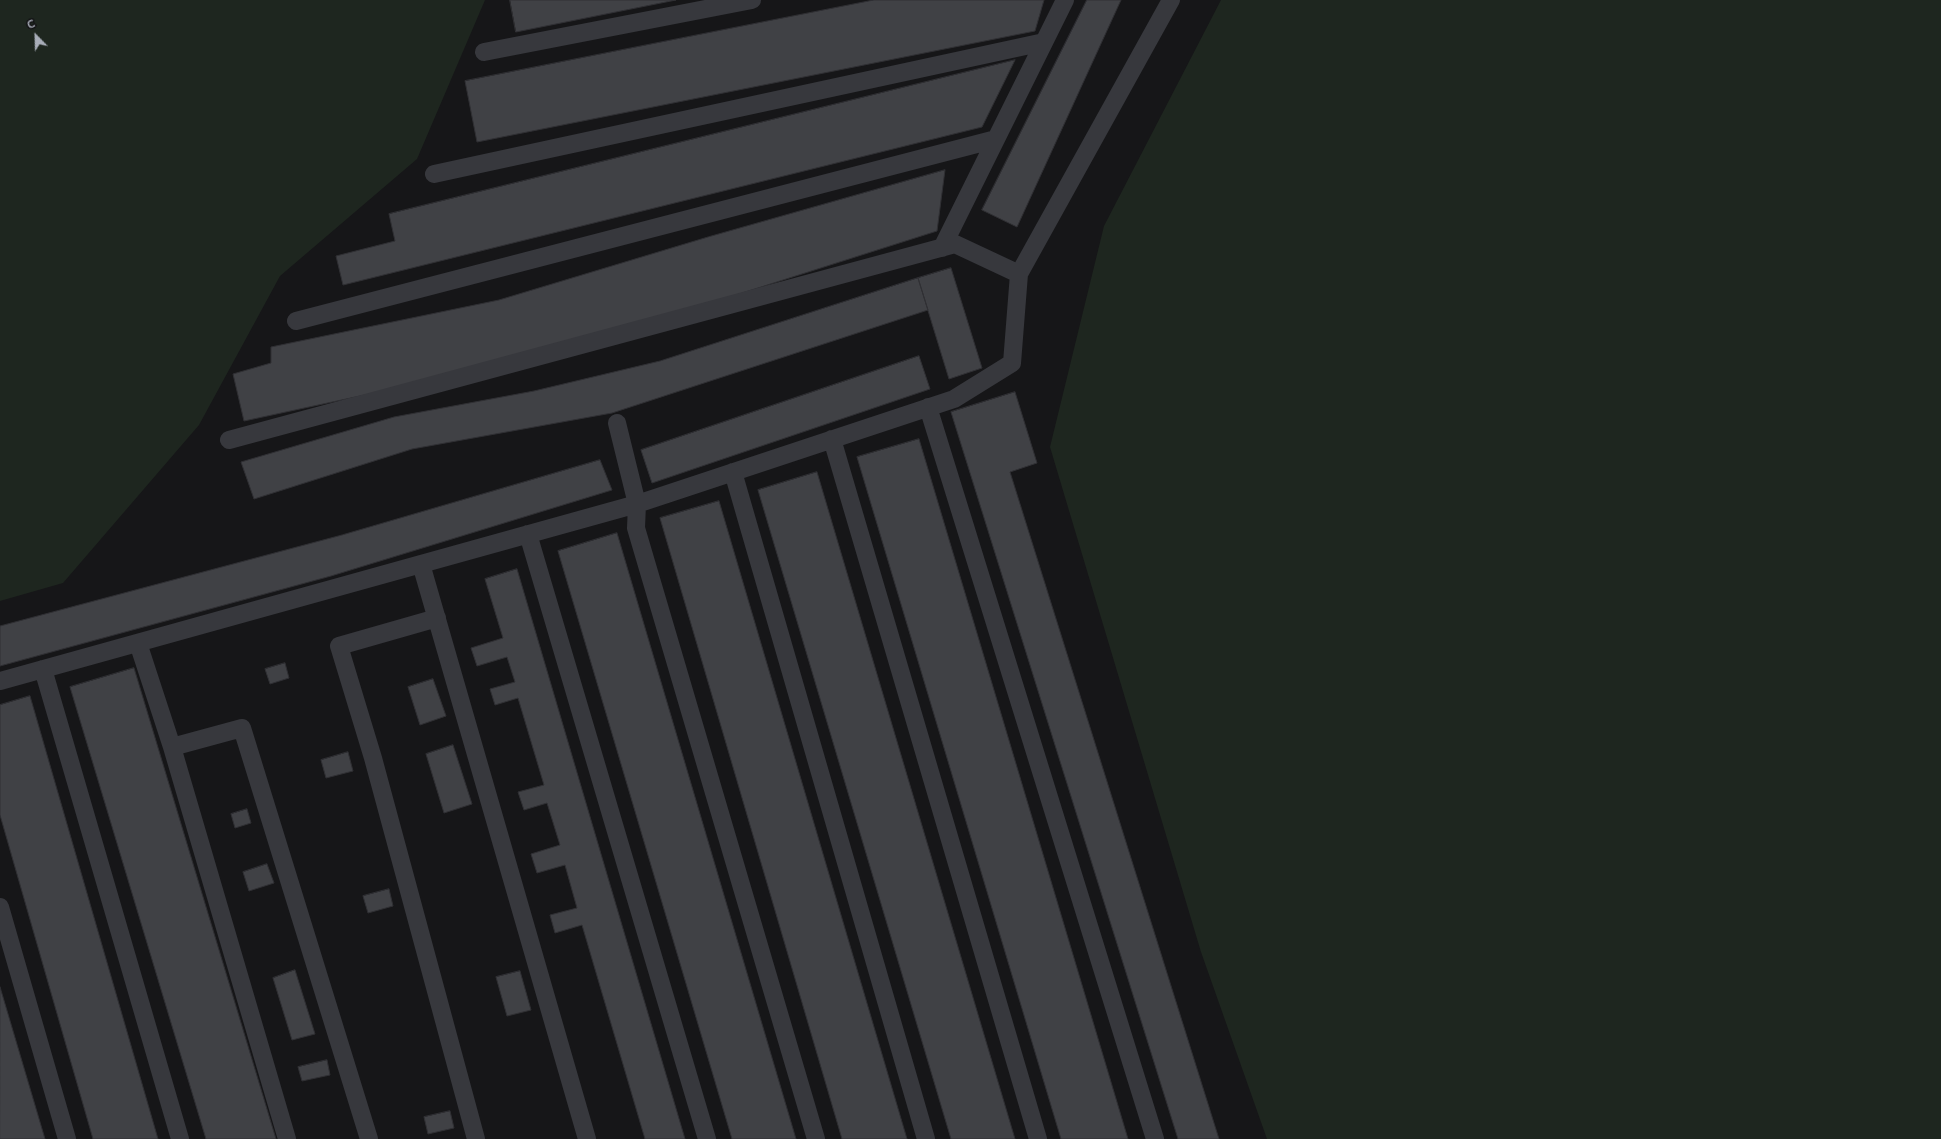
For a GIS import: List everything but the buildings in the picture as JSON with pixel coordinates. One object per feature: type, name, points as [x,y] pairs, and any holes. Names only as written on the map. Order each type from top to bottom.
[{"type":"lane","points":[[484,52],[752,0]]},
{"type":"lane","points":[[942,248],[1065,0]]},
{"type":"lane","points":[[0,681],[637,504],[954,399],[1012,363],[1019,274],[1171,0]]},
{"type":"lane","points":[[434,174],[1044,42]]},
{"type":"lane","points":[[296,321],[996,139]]},
{"type":"lane","points":[[229,440],[956,244],[1019,274]]},
{"type":"lane","points":[[928,407],[1155,1139]]},
{"type":"lane","points":[[617,423],[637,504],[636,528],[816,1139]]},
{"type":"lane","points":[[832,439],[1038,1139]]},
{"type":"lane","points":[[733,472],[926,1139]]},
{"type":"lane","points":[[528,534],[707,1139]]},
{"type":"lane","points":[[421,564],[587,1139]]},
{"type":"lane","points":[[437,618],[339,646],[373,758],[476,1139]]},
{"type":"lane","points":[[138,643],[172,748],[287,1139]]},
{"type":"lane","points":[[43,670],[180,1139]]},
{"type":"lane","points":[[172,748],[242,728],[369,1139]]},
{"type":"lane","points":[[0,907],[67,1139]]},
{"type":"shaded area","points":[[0,0],[485,0],[417,159],[280,276],[199,425],[63,583],[0,601]]},
{"type":"shaded area","points":[[1221,0],[1941,0],[1941,1139],[1267,1139],[1201,952],[1050,447],[1104,226]]}]
